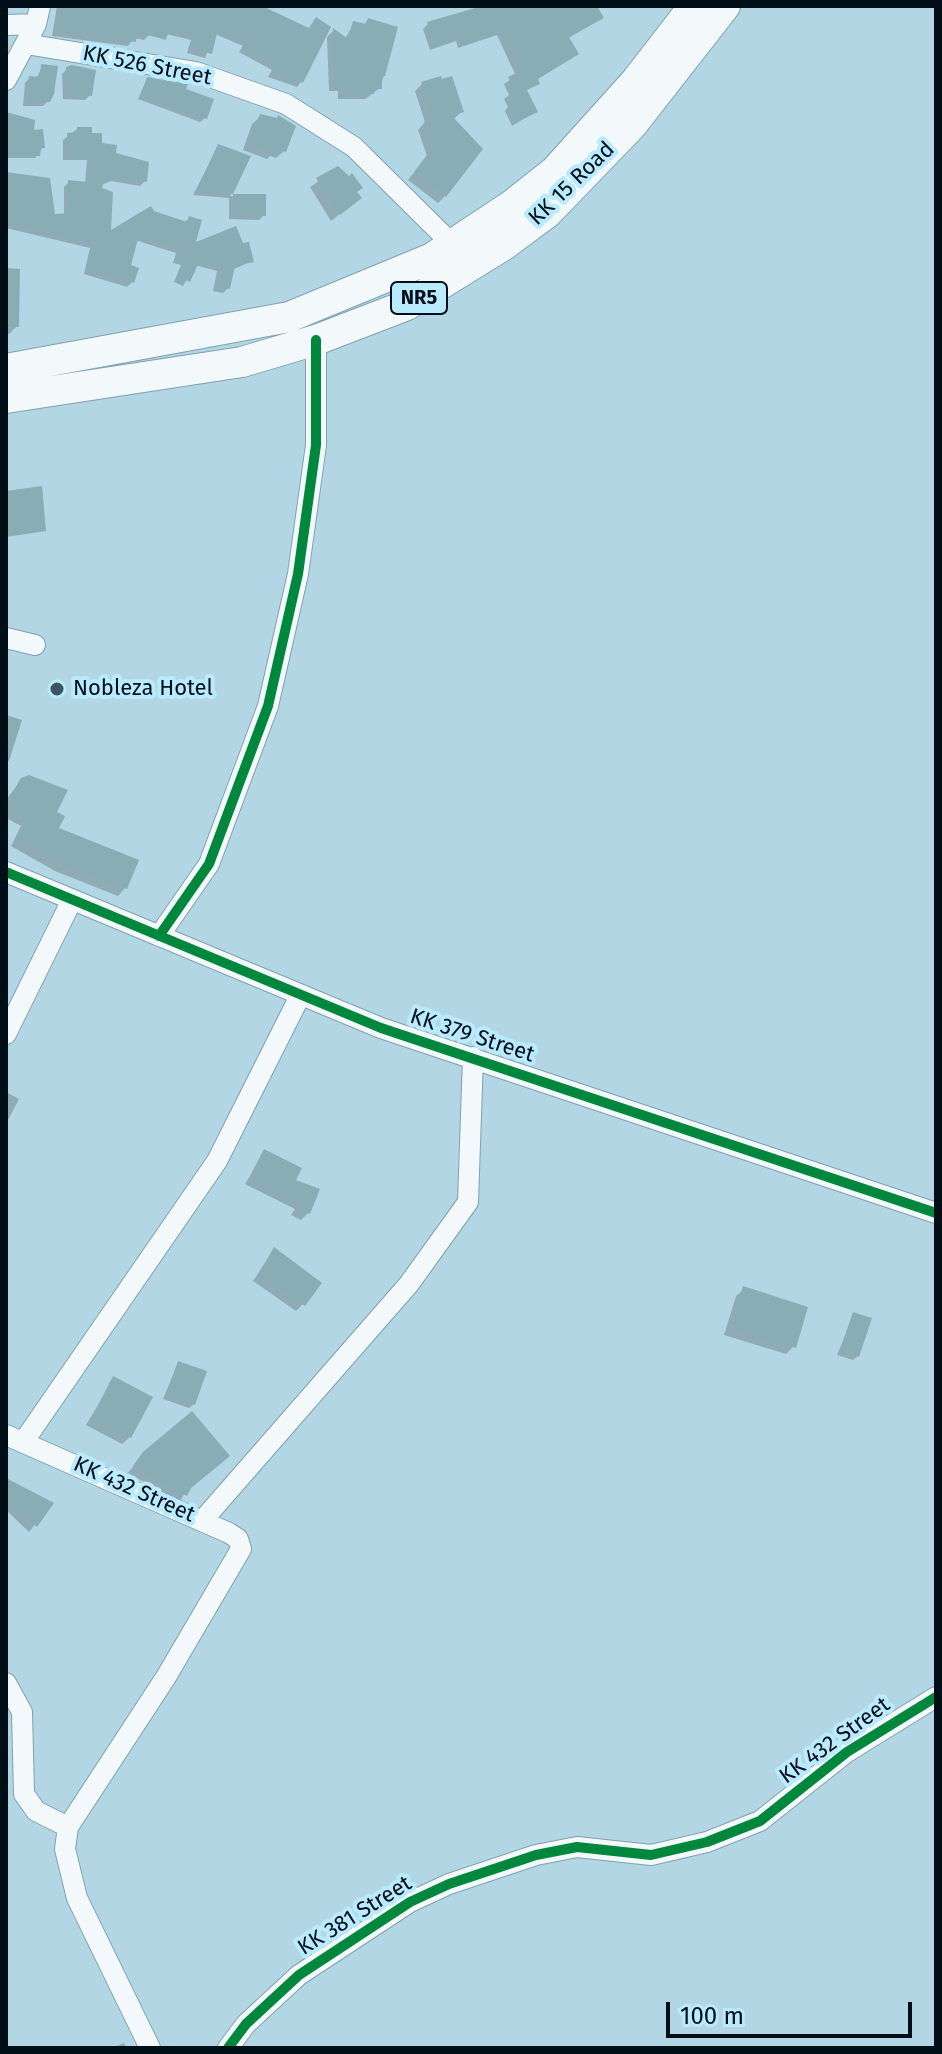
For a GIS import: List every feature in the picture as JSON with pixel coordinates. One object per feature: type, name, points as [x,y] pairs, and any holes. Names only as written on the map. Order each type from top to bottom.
[{"type":"highway","name":"KK 15 Road","points":[[6,369],[289,317],[405,271],[453,245],[555,171],[636,81],[694,6]]},
{"type":"highway","name":"KK 15 Road","points":[[6,398],[242,362],[316,340],[407,305],[504,245],[547,213],[632,125],[725,6]]},
{"type":"street","points":[[6,25],[38,15]]},
{"type":"street","points":[[6,80],[38,15]]},
{"type":"street","name":"KK 526 Street","points":[[26,44],[196,72],[286,104],[354,147],[453,245]]},
{"type":"street","points":[[159,936],[209,864],[268,706],[298,574],[316,445],[316,340]]},
{"type":"street","points":[[6,638],[35,645]]},
{"type":"street","name":"KK 379 Street","points":[[6,872],[381,1028],[936,1213]]},
{"type":"street","points":[[6,1034],[72,900]]},
{"type":"street","points":[[15,1438],[217,1161],[300,996]]},
{"type":"street","points":[[202,1521],[409,1284],[468,1202],[473,1057]]},
{"type":"street","name":"KK 432 Street","points":[[15,1438],[202,1521],[238,1539],[241,1549],[166,1677],[68,1827]]},
{"type":"street","points":[[6,1683],[22,1712],[24,1794],[36,1811],[68,1827],[65,1849],[77,1898],[150,2048]]},
{"type":"street","name":"KK 432 Street","points":[[760,1821],[847,1752],[936,1697]]},
{"type":"street","name":"KK 381 Street","points":[[228,2048],[246,2024],[299,1975],[360,1932],[410,1902],[449,1884],[536,1855],[577,1847],[651,1855],[707,1842],[760,1821]]},
{"type":"building","points":[[60,6],[262,6],[309,28],[316,17],[331,27],[303,83],[271,72],[275,65],[242,47],[246,41],[218,29],[212,54],[191,48],[194,35],[169,29],[166,40],[137,32],[136,42],[56,31]]},
{"type":"building","points":[[482,6],[597,6],[604,18],[569,37],[579,54],[538,79],[540,84],[527,90],[538,112],[517,122],[509,104],[512,100],[508,92],[514,90],[508,77],[521,71],[502,31],[463,44],[461,38],[435,46],[427,22]]},
{"type":"building","points":[[368,18],[398,27],[385,76],[382,76],[382,89],[374,89],[374,94],[344,94],[344,85],[334,85],[333,28],[348,39],[353,21],[366,24]]},
{"type":"building","points":[[41,64],[58,66],[54,94],[50,102],[27,102],[29,76],[40,77]]},
{"type":"building","points":[[72,65],[96,70],[92,96],[67,95],[66,67]]},
{"type":"building","points":[[441,76],[442,79],[452,76],[464,112],[452,116],[483,149],[446,197],[414,172],[433,147],[424,121],[433,118],[421,82]]},
{"type":"building","points":[[147,77],[188,84],[186,89],[214,99],[207,119],[148,99],[141,94]]},
{"type":"building","points":[[6,112],[35,120],[34,130],[43,129],[45,148],[41,148],[40,156],[6,156]]},
{"type":"building","points":[[260,114],[277,118],[278,115],[296,126],[286,152],[277,149],[276,152],[249,142]]},
{"type":"building","points":[[77,127],[92,127],[92,133],[102,133],[102,143],[117,145],[116,153],[149,162],[147,182],[114,177],[114,181],[104,180],[102,188],[113,192],[111,230],[151,206],[154,211],[187,222],[189,216],[202,220],[196,242],[236,226],[243,243],[249,242],[254,262],[235,266],[230,289],[217,286],[221,266],[200,260],[190,282],[177,276],[184,260],[177,258],[180,248],[139,235],[131,265],[139,268],[134,283],[87,269],[94,243],[6,222],[6,172],[50,178],[55,214],[69,213],[68,180],[88,182],[91,156],[68,156],[67,133],[77,132]]},
{"type":"building","points":[[218,144],[251,156],[233,194],[196,191]]},
{"type":"building","points":[[338,166],[349,176],[352,173],[363,188],[357,192],[362,198],[340,215],[316,178]]},
{"type":"building","points":[[233,194],[266,194],[266,216],[233,215]]},
{"type":"building","points":[[6,268],[20,269],[19,327],[6,327]]},
{"type":"building","points":[[42,486],[46,531],[6,537],[6,491]]},
{"type":"building","points":[[6,715],[22,720],[9,761],[6,760]]},
{"type":"building","points":[[29,775],[68,790],[57,812],[65,816],[59,828],[139,860],[127,889],[63,864],[17,838],[27,818],[13,811],[11,795],[21,778]]},
{"type":"building","points":[[264,1149],[302,1168],[296,1180],[320,1189],[310,1214],[296,1208],[300,1201],[250,1176]]},
{"type":"building","points":[[274,1247],[322,1283],[305,1306],[259,1273]]},
{"type":"building","points":[[743,1286],[808,1307],[796,1348],[731,1327]]},
{"type":"building","points":[[853,1312],[872,1318],[859,1357],[840,1350]]},
{"type":"building","points":[[178,1361],[207,1371],[195,1405],[166,1395]]},
{"type":"building","points":[[113,1376],[153,1397],[131,1438],[92,1417]]},
{"type":"building","points":[[192,1411],[230,1456],[191,1488],[187,1496],[133,1466],[143,1452]]},
{"type":"building","points":[[6,1478],[54,1503],[37,1527],[6,1503]]},
{"type":"cycle path","points":[[159,936],[209,864],[268,706],[298,574],[316,445],[316,340]]},
{"type":"cycle path","points":[[6,872],[381,1028],[936,1213]]},
{"type":"cycle path","points":[[228,2048],[246,2024],[299,1975],[410,1902],[449,1884],[536,1855],[577,1847],[651,1855],[707,1842],[760,1821],[847,1752],[936,1697]]},
{"type":"place","name":"Nobleza Hotel","points":[[57,689]]}]
